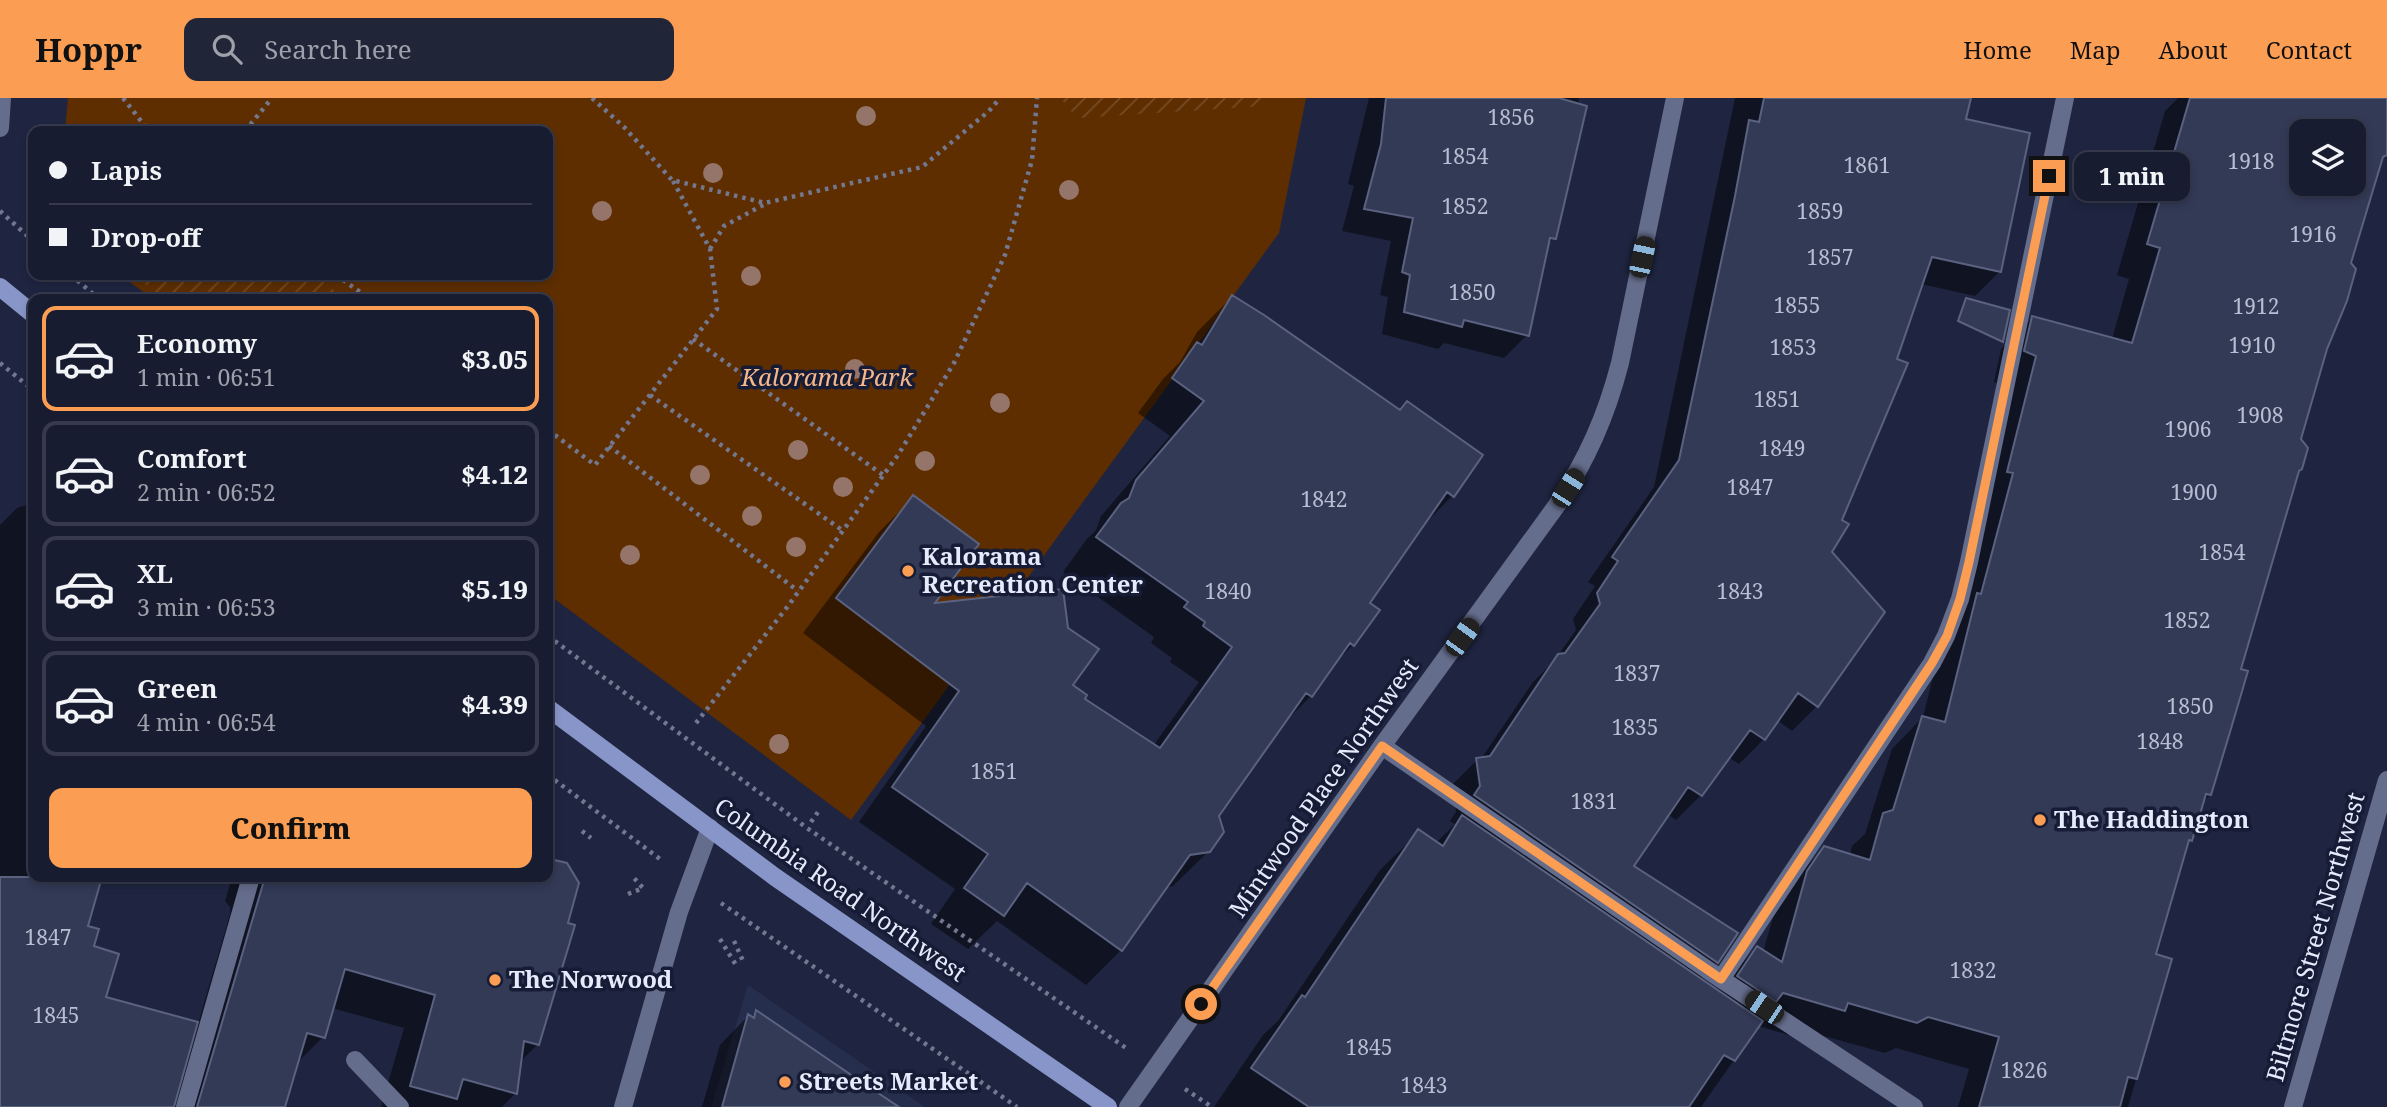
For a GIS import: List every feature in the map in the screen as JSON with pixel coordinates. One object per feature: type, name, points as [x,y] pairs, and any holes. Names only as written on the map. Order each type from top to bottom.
[{"type":"main road","points":[[0,287],[28,310]]},
{"type":"main road","name":"Columbia Road Northwest","points":[[553,712],[775,877],[1089,1102],[1108,1107]]},
{"type":"street","points":[[0,128],[2,98]]},
{"type":"street","name":"Mintwood Place Northwest","points":[[1128,1107],[1580,470],[1598,433],[1620,363],[1675,98]]},
{"type":"street","points":[[1721,979],[1916,690],[1947,636],[1969,562],[2065,98]]},
{"type":"street","points":[[1382,746],[1721,979],[1914,1107]]},
{"type":"street","name":"Biltmore Street Northwest","points":[[2293,1107],[2387,780]]},
{"type":"street","points":[[623,1107],[679,912],[710,828]]},
{"type":"street","points":[[185,1107],[250,882]]},
{"type":"street","points":[[355,1060],[400,1107]]},
{"type":"path","points":[[123,98],[145,126]]},
{"type":"path","points":[[249,126],[271,98]]},
{"type":"path","points":[[553,434],[595,465],[717,309],[710,249],[672,180],[624,127],[592,98]]},
{"type":"path","points":[[710,249],[724,226],[765,203],[922,167],[989,111],[1000,98]]},
{"type":"path","points":[[696,723],[898,455],[954,363],[1005,255],[1032,160],[1037,98]]},
{"type":"path","points":[[672,180],[765,203]]},
{"type":"path","points":[[0,211],[28,236]]},
{"type":"path","points":[[77,280],[93,294]]},
{"type":"path","points":[[343,280],[363,294]]},
{"type":"path","points":[[693,339],[883,475]]},
{"type":"path","points":[[0,363],[28,386]]},
{"type":"path","points":[[650,395],[842,530]]},
{"type":"path","points":[[609,446],[798,591]]},
{"type":"path","points":[[553,640],[807,828],[1120,1044]]},
{"type":"path","points":[[553,779],[643,846]]},
{"type":"path","points":[[811,822],[818,812]]},
{"type":"path","points":[[582,831],[591,838]]},
{"type":"path","points":[[628,894],[643,888],[633,877]]},
{"type":"path","points":[[734,912],[1017,1107]]},
{"type":"path","points":[[720,939],[736,965]]},
{"type":"path","points":[[734,941],[743,961]]},
{"type":"shaded area","points":[[748,985],[925,1107],[711,1107]]},
{"type":"green space","name":"Kalorama Park","points":[[68,98],[1306,98],[1279,233],[851,820],[553,598],[553,294],[146,294],[127,280],[553,280],[553,126],[65,126]]},
{"type":"green space","points":[[1060,98],[1262,98],[1263,106],[1077,118]]},
{"type":"green space","points":[[140,280],[321,280],[339,294],[158,294]]},
{"type":"building","points":[[1386,98],[1559,98],[1587,106],[1556,239],[1550,238],[1529,336],[1464,320],[1462,327],[1404,312],[1410,275],[1402,272],[1413,218],[1364,209],[1381,144]]},
{"type":"building","points":[[1764,98],[1971,98],[1966,119],[2030,133],[2001,272],[1932,257],[1897,359],[1908,363],[1842,520],[1849,524],[1832,552],[1885,612],[1818,707],[1798,693],[1765,740],[1750,730],[1702,796],[1688,787],[1634,866],[1738,933],[1718,963],[1474,795],[1480,786],[1476,758],[1490,756],[1558,654],[1565,653],[1600,604],[1597,593],[1618,561],[1612,557],[1679,460],[1749,120],[1759,122]]},
{"type":"building","points":[[2190,98],[2387,98],[2387,155],[2383,157],[2351,263],[2356,269],[2347,301],[2327,349],[2301,439],[2308,448],[2241,669],[2248,671],[2211,795],[2206,794],[2192,841],[2189,840],[2156,954],[2172,959],[2137,1079],[2128,1077],[2120,1107],[1979,1107],[1999,1037],[1928,1017],[1917,1023],[1848,1003],[1845,1011],[1783,993],[1776,1002],[1737,976],[1757,946],[1782,962],[1807,871],[1824,846],[1870,860],[1883,813],[1893,810],[1922,716],[1945,722],[1977,593],[1981,594],[2013,473],[2007,472],[2036,356],[2024,351],[2032,316],[2132,343],[2160,248],[2147,244]]},
{"type":"building","points":[[1232,295],[1400,410],[1407,401],[1483,455],[1454,497],[1447,492],[1370,603],[1380,610],[1354,646],[1350,643],[1312,697],[1306,693],[1219,816],[1224,832],[1210,852],[1190,855],[1122,951],[1027,883],[1004,916],[964,888],[988,854],[892,787],[959,691],[836,598],[913,495],[979,544],[935,603],[1063,589],[1068,628],[1099,649],[1073,685],[1087,695],[1085,699],[1160,748],[1232,647],[1203,626],[1205,622],[1184,607],[1188,602],[1096,537],[1121,503],[1129,498],[1136,480],[1204,401],[1172,378],[1197,342],[1202,345]]},
{"type":"building","points":[[1966,298],[2010,310],[2003,342],[1958,321]]},
{"type":"building","points":[[1462,815],[1763,1021],[1735,1061],[1724,1055],[1689,1107],[1309,1107],[1251,1068],[1302,995],[1305,997],[1418,829],[1443,846]]},
{"type":"building","name":"The Norwood","points":[[553,860],[567,863],[579,883],[568,923],[575,925],[539,1045],[524,1041],[517,1094],[463,1079],[457,1099],[410,1086],[435,995],[345,969],[325,1038],[307,1033],[285,1107],[197,1107],[264,882],[553,882]]},
{"type":"building","points":[[0,877],[28,877],[28,882],[101,882],[88,926],[99,929],[94,946],[119,954],[106,997],[198,1022],[174,1107],[0,1107]]},
{"type":"building","points":[[756,1010],[899,1107],[722,1107],[748,1014],[754,1018]]},
{"type":"place","name":"Kalorama Recreation Center","points":[[908,571]]},
{"type":"place","name":"The Haddington","points":[[2040,820]]},
{"type":"place","name":"The Norwood","points":[[495,980]]},
{"type":"place","name":"Streets Market","points":[[785,1082]]},
{"type":"route","points":[[1201,1004],[1382,746],[1721,979],[1916,690],[1947,636],[1969,562],[2049,176]]}]
